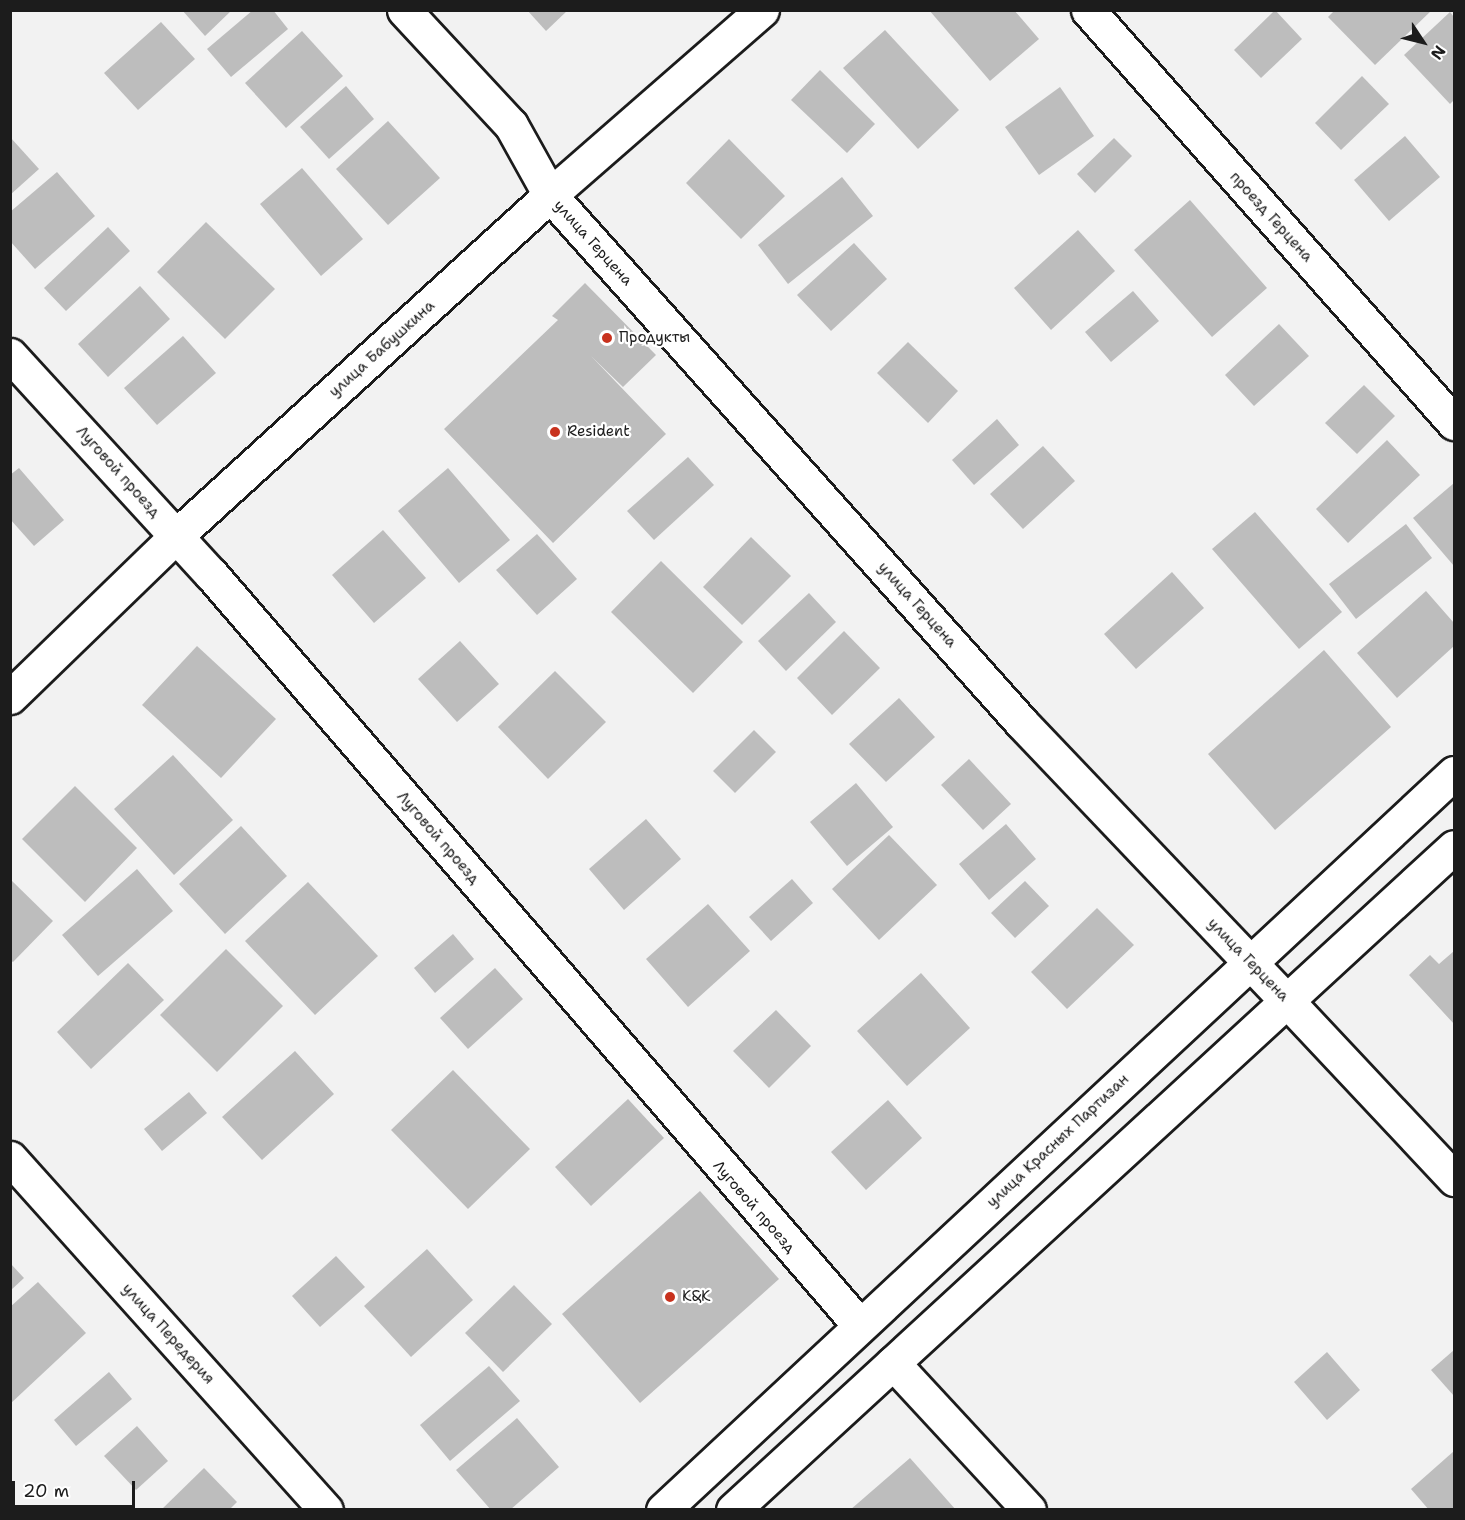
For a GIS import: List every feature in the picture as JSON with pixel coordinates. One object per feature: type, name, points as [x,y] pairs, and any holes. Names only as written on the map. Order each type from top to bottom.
[{"type":"main road","name":"улица Герцена","points":[[404,10],[511,125],[550,195],[1021,722],[1455,1179]]},
{"type":"main road","name":"улица Бабушкина","points":[[10,697],[176,536],[550,195],[762,10]]},
{"type":"main road","name":"проезд Герцена","points":[[1088,10],[1455,423]]},
{"type":"main road","name":"Луговой проезд","points":[[10,355],[176,536],[860,1326]]},
{"type":"main road","name":"улица Красных Партизан","points":[[663,1509],[1250,961],[1455,773]]},
{"type":"main road","points":[[733,1509],[1455,847]]},
{"type":"main road","name":"улица Передерия","points":[[10,1158],[326,1509]]},
{"type":"main road","points":[[893,1363],[1029,1509]]},
{"type":"building","points":[[182,10],[232,10],[205,36]]},
{"type":"building","points":[[253,10],[273,10],[288,29],[231,77],[207,49]]},
{"type":"building","points":[[527,10],[568,10],[546,31]]},
{"type":"building","points":[[929,10],[1014,10],[1039,39],[990,81]]},
{"type":"building","points":[[1275,10],[1302,39],[1261,78],[1234,50]]},
{"type":"building","points":[[1335,10],[1432,10],[1375,65],[1328,17]]},
{"type":"building","points":[[1450,12],[1454,17],[1454,100],[1450,104],[1404,55]]},
{"type":"building","points":[[161,22],[195,59],[138,110],[104,73]]},
{"type":"building","points":[[885,30],[959,110],[918,149],[843,68]]},
{"type":"building","points":[[302,31],[343,76],[286,128],[245,83]]},
{"type":"building","points":[[820,70],[875,124],[847,153],[791,100]]},
{"type":"building","points":[[1362,76],[1389,104],[1341,150],[1315,123]]},
{"type":"building","points":[[346,86],[374,119],[329,159],[300,127]]},
{"type":"building","points":[[1060,87],[1094,136],[1039,175],[1005,127]]},
{"type":"building","points":[[388,121],[440,178],[388,225],[336,169]]},
{"type":"building","points":[[1405,136],[1440,177],[1389,221],[1354,180]]},
{"type":"building","points":[[10,137],[39,169],[10,195]]},
{"type":"building","points":[[1114,138],[1132,156],[1095,193],[1077,174]]},
{"type":"building","points":[[729,139],[785,196],[741,239],[686,183]]},
{"type":"building","points":[[302,168],[363,239],[321,276],[260,204]]},
{"type":"building","points":[[57,172],[95,216],[35,269],[10,241],[10,212]]},
{"type":"building","points":[[842,177],[873,216],[788,284],[758,245]]},
{"type":"building","points":[[1190,200],[1267,288],[1212,337],[1134,250]]},
{"type":"building","points":[[206,222],[275,289],[225,339],[157,272]]},
{"type":"building","points":[[108,227],[130,251],[66,311],[44,288]]},
{"type":"building","points":[[1078,230],[1115,271],[1051,330],[1014,288]]},
{"type":"building","points":[[854,243],[887,279],[831,331],[797,295]]},
{"type":"building","name":"Resident","points":[[585,283],[656,355],[623,387],[591,356],[666,434],[553,543],[444,429],[558,320],[552,316]]},
{"type":"building","points":[[140,286],[170,319],[108,377],[78,344]]},
{"type":"building","points":[[1133,291],[1159,321],[1111,362],[1085,332]]},
{"type":"building","points":[[1279,324],[1309,356],[1254,406],[1225,375]]},
{"type":"building","points":[[183,336],[216,373],[157,425],[124,388]]},
{"type":"building","points":[[908,342],[958,391],[928,423],[877,373]]},
{"type":"building","points":[[1364,385],[1395,416],[1357,454],[1325,423]]},
{"type":"building","points":[[997,419],[1019,445],[974,485],[952,460]]},
{"type":"building","points":[[1387,440],[1420,475],[1348,543],[1316,509]]},
{"type":"building","points":[[1043,446],[1075,481],[1023,529],[990,494]]},
{"type":"building","points":[[688,457],[714,485],[654,540],[627,511]]},
{"type":"building","points":[[19,468],[64,520],[34,546],[10,519],[10,475]]},
{"type":"building","points":[[448,468],[510,540],[459,583],[398,511]]},
{"type":"building","points":[[1454,483],[1454,566],[1413,518]]},
{"type":"building","points":[[1255,512],[1342,612],[1299,649],[1212,549]]},
{"type":"building","points":[[1406,524],[1432,558],[1356,619],[1329,584]]},
{"type":"building","points":[[383,530],[426,578],[374,623],[332,575]]},
{"type":"building","points":[[537,534],[577,579],[537,615],[496,570]]},
{"type":"building","points":[[751,537],[791,576],[742,625],[703,587]]},
{"type":"building","points":[[661,561],[743,642],[693,693],[611,612]]},
{"type":"building","points":[[1172,572],[1204,608],[1136,669],[1104,634]]},
{"type":"building","points":[[1426,591],[1454,623],[1454,646],[1397,698],[1357,653]]},
{"type":"building","points":[[809,593],[836,622],[786,671],[758,641]]},
{"type":"building","points":[[844,631],[880,668],[832,715],[797,678]]},
{"type":"building","points":[[460,641],[499,684],[457,722],[418,679]]},
{"type":"building","points":[[197,646],[276,719],[221,778],[142,705]]},
{"type":"building","points":[[1324,650],[1391,727],[1275,830],[1208,754]]},
{"type":"building","points":[[555,671],[606,722],[548,779],[498,727]]},
{"type":"building","points":[[899,698],[935,737],[886,782],[849,744]]},
{"type":"building","points":[[754,730],[776,752],[735,793],[713,771]]},
{"type":"building","points":[[173,755],[233,820],[174,875],[114,809]]},
{"type":"building","points":[[969,759],[1011,804],[983,830],[941,785]]},
{"type":"building","points":[[856,783],[893,827],[847,866],[810,822]]},
{"type":"building","points":[[75,786],[137,848],[85,902],[22,839]]},
{"type":"building","points":[[646,819],[681,859],[624,910],[589,869]]},
{"type":"building","points":[[1006,824],[1036,859],[989,900],[959,864]]},
{"type":"building","points":[[241,826],[287,876],[225,934],[179,884]]},
{"type":"building","points":[[889,835],[937,885],[879,940],[832,889]]},
{"type":"building","points":[[137,869],[173,911],[98,976],[62,935]]},
{"type":"building","points":[[10,879],[53,921],[13,962],[10,960]]},
{"type":"building","points":[[792,879],[813,903],[771,941],[749,917]]},
{"type":"building","points":[[1025,881],[1049,906],[1015,938],[991,913]]},
{"type":"building","points":[[308,882],[378,956],[315,1015],[245,941]]},
{"type":"building","points":[[708,904],[750,951],[688,1007],[646,959]]},
{"type":"building","points":[[1097,908],[1134,945],[1067,1009],[1031,972]]},
{"type":"building","points":[[453,934],[474,959],[435,993],[414,968]]},
{"type":"building","points":[[226,949],[283,1006],[217,1072],[160,1015]]},
{"type":"building","points":[[1454,951],[1454,1024],[1409,975],[1430,955],[1439,964]]},
{"type":"building","points":[[128,963],[164,1000],[91,1069],[57,1032]]},
{"type":"building","points":[[495,968],[523,999],[468,1049],[440,1018]]},
{"type":"building","points":[[921,973],[970,1028],[907,1086],[857,1031]]},
{"type":"building","points":[[776,1010],[811,1046],[769,1088],[733,1051]]},
{"type":"building","points":[[295,1051],[334,1094],[262,1160],[222,1117]]},
{"type":"building","points":[[453,1070],[530,1149],[468,1209],[391,1130]]},
{"type":"building","points":[[189,1092],[207,1113],[162,1151],[144,1129]]},
{"type":"building","points":[[628,1099],[664,1138],[591,1206],[555,1167]]},
{"type":"building","points":[[888,1100],[922,1138],[866,1190],[831,1152]]},
{"type":"building","name":"K&K","points":[[700,1191],[779,1279],[640,1403],[562,1314]]},
{"type":"building","points":[[427,1249],[473,1300],[411,1357],[364,1306]]},
{"type":"building","points":[[336,1256],[365,1287],[320,1327],[292,1296]]},
{"type":"building","points":[[10,1263],[24,1278],[10,1291]]},
{"type":"building","points":[[38,1282],[86,1333],[10,1404],[10,1307]]},
{"type":"building","points":[[514,1285],[552,1324],[503,1372],[465,1333]]},
{"type":"building","points":[[1454,1350],[1454,1396],[1431,1370]]},
{"type":"building","points":[[1327,1352],[1360,1390],[1327,1420],[1294,1382]]},
{"type":"building","points":[[489,1366],[520,1401],[450,1461],[420,1425]]},
{"type":"building","points":[[109,1372],[132,1399],[76,1446],[54,1420]]},
{"type":"building","points":[[517,1418],[559,1467],[510,1510],[491,1510],[456,1470]]},
{"type":"building","points":[[137,1426],[168,1461],[136,1490],[104,1456]]},
{"type":"building","points":[[1454,1451],[1454,1510],[1429,1510],[1411,1489]]},
{"type":"building","points":[[910,1458],[956,1510],[850,1510]]},
{"type":"building","points":[[204,1468],[237,1502],[229,1510],[161,1510]]},
{"type":"place","name":"Продукты","points":[[607,338]]},
{"type":"place","name":"Resident","points":[[555,432]]},
{"type":"place","name":"K&K","points":[[670,1297]]}]
